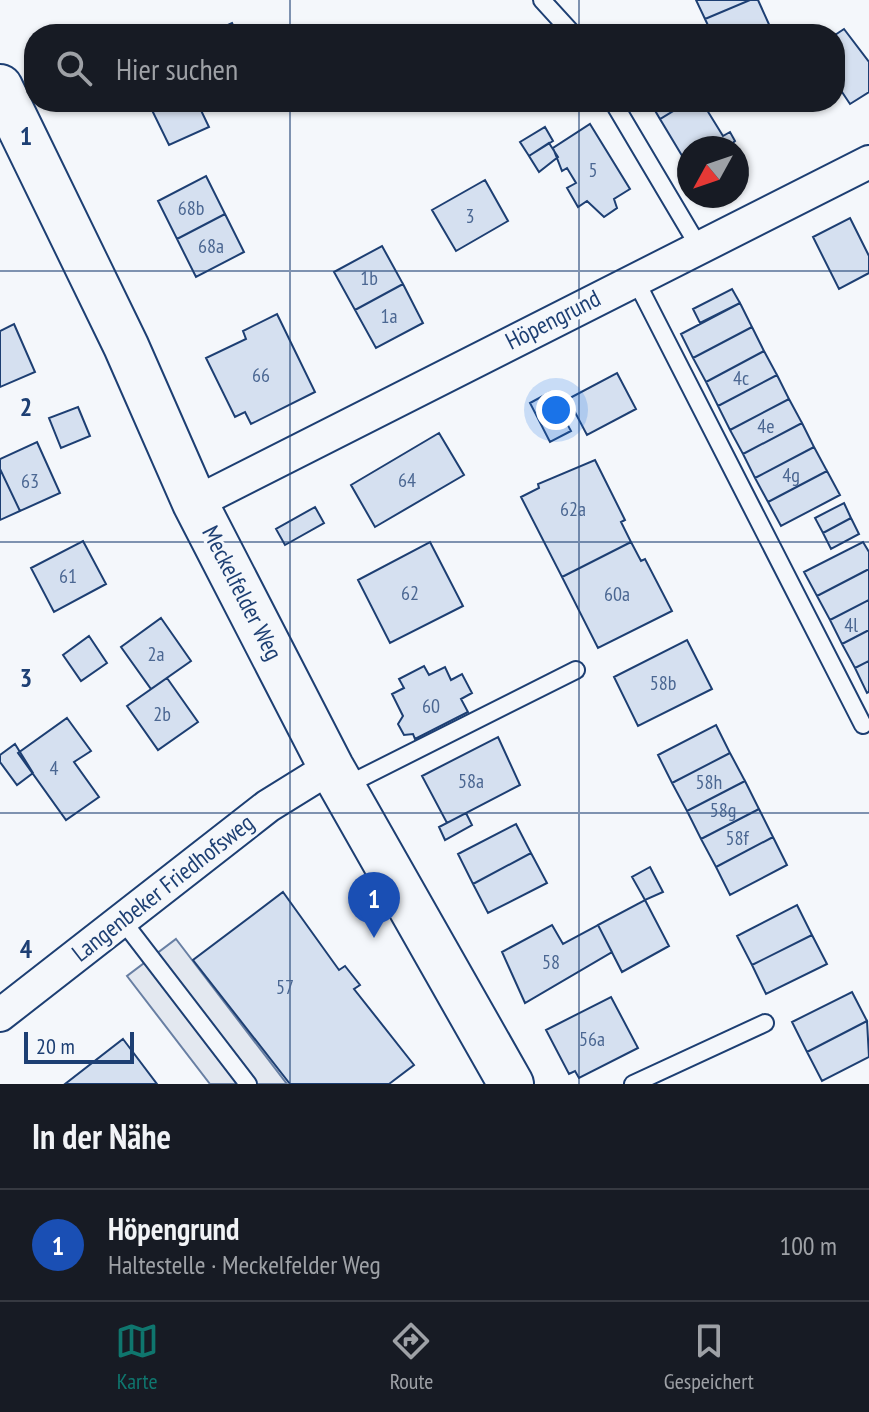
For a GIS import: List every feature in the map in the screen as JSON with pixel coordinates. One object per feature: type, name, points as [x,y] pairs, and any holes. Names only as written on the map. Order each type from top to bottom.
[{"type":"main road","name":"Meckelfelder Weg","points":[[0,87],[126,346],[195,503],[337,777],[511,1084]]},
{"type":"street","name":"Höpengrund","points":[[195,503],[869,162]]},
{"type":"street","name":"Langenbeker Friedhofsweg","points":[[0,1015],[268,806],[337,777]]},
{"type":"lane","points":[[542,0],[564,24]]},
{"type":"lane","points":[[619,112],[699,247]]},
{"type":"lane","points":[[635,279],[863,725]]},
{"type":"lane","points":[[337,777],[576,670]]},
{"type":"lane","points":[[122,920],[248,1084]]},
{"type":"lane","points":[[633,1084],[765,1023]]},
{"type":"shaded area","points":[[176,939],[287,1084],[210,1084],[127,976]]},
{"type":"building","points":[[696,0],[750,0],[705,19]]},
{"type":"building","points":[[750,0],[758,0],[769,24],[707,24],[705,19]]},
{"type":"building","points":[[845,30],[869,62],[869,92],[850,104],[845,96]]},
{"type":"building","points":[[153,112],[202,112],[209,127],[169,145]]},
{"type":"building","points":[[656,112],[672,112],[660,119]]},
{"type":"building","points":[[672,112],[708,112],[723,136],[677,136],[677,147],[660,119]]},
{"type":"building","points":[[590,124],[630,189],[614,199],[617,208],[604,217],[587,201],[578,207],[567,188],[576,183],[567,168],[562,171],[553,148]]},
{"type":"building","points":[[545,127],[553,141],[529,156],[520,142]]},
{"type":"building","points":[[549,143],[558,157],[539,172],[529,156]]},
{"type":"building","points":[[206,176],[225,214],[177,239],[158,201]]},
{"type":"building","points":[[485,180],[508,221],[456,251],[432,210]]},
{"type":"building","points":[[225,214],[244,252],[196,277],[177,239]]},
{"type":"building","points":[[850,218],[869,256],[869,273],[839,289],[813,237]]},
{"type":"building","points":[[382,246],[403,284],[355,310],[334,272]]},
{"type":"building","points":[[403,284],[423,323],[376,348],[355,310]]},
{"type":"building","points":[[732,289],[740,303],[700,323],[693,309]]},
{"type":"building","points":[[740,303],[752,327],[693,358],[681,334]]},
{"type":"building","points":[[277,314],[315,392],[251,424],[245,412],[235,417],[206,358],[246,339],[243,331]]},
{"type":"building","points":[[14,324],[35,372],[0,387],[0,331]]},
{"type":"building","points":[[752,327],[764,351],[706,382],[693,358]]},
{"type":"building","points":[[764,351],[777,375],[718,406],[706,382]]},
{"type":"building","points":[[617,373],[636,409],[587,435],[568,399]]},
{"type":"building","points":[[777,375],[789,399],[730,430],[718,406]]},
{"type":"building","points":[[550,392],[571,431],[550,442],[530,403]]},
{"type":"building","points":[[789,399],[802,423],[743,454],[730,430]]},
{"type":"building","points":[[78,407],[90,436],[61,448],[49,418]]},
{"type":"building","points":[[802,423],[814,447],[755,478],[743,454]]},
{"type":"building","points":[[439,433],[464,475],[375,527],[351,485]]},
{"type":"building","points":[[37,442],[60,493],[20,511],[0,469],[0,459]]},
{"type":"building","points":[[814,447],[827,471],[768,502],[755,478]]},
{"type":"building","points":[[595,460],[625,520],[621,522],[631,542],[562,577],[521,497],[539,488],[538,484]]},
{"type":"building","points":[[0,469],[20,511],[0,520]]},
{"type":"building","points":[[827,471],[840,495],[781,526],[768,502]]},
{"type":"building","points":[[844,503],[851,518],[823,533],[815,518]]},
{"type":"building","points":[[315,507],[324,523],[285,545],[276,529]]},
{"type":"building","points":[[851,518],[859,534],[831,549],[823,533]]},
{"type":"building","points":[[83,541],[106,584],[54,612],[31,568]]},
{"type":"building","points":[[430,542],[463,606],[390,643],[358,580]]},
{"type":"building","points":[[631,542],[641,561],[645,559],[672,611],[598,648],[562,577]]},
{"type":"building","points":[[863,542],[869,552],[869,569],[817,596],[804,572]]},
{"type":"building","points":[[869,569],[869,600],[830,620],[817,596]]},
{"type":"building","points":[[869,600],[869,630],[842,644],[830,620]]},
{"type":"building","points":[[161,618],[191,661],[151,689],[121,647]]},
{"type":"building","points":[[869,630],[869,661],[855,668],[842,644]]},
{"type":"building","points":[[89,636],[107,663],[81,681],[63,655]]},
{"type":"building","points":[[687,640],[712,689],[638,726],[614,677]]},
{"type":"building","points":[[869,661],[869,692],[867,693],[855,668]]},
{"type":"building","points":[[424,666],[429,675],[445,667],[451,680],[462,674],[472,693],[461,699],[468,712],[415,739],[413,734],[404,735],[398,724],[403,716],[392,694],[404,688],[399,679]]},
{"type":"building","points":[[167,678],[198,722],[158,750],[127,706]]},
{"type":"building","points":[[67,718],[91,751],[74,762],[99,797],[66,820],[18,753]]},
{"type":"building","points":[[716,725],[730,753],[672,783],[658,755]]},
{"type":"building","points":[[498,737],[520,785],[447,823],[422,776]]},
{"type":"building","points":[[15,744],[33,773],[17,785],[0,762],[0,755]]},
{"type":"building","points":[[730,753],[745,781],[687,811],[672,783]]},
{"type":"building","points":[[745,781],[759,809],[701,839],[687,811]]},
{"type":"building","points":[[759,809],[773,837],[716,867],[701,839]]},
{"type":"building","points":[[466,813],[472,825],[445,840],[439,827]]},
{"type":"building","points":[[516,824],[531,853],[473,884],[458,854]]},
{"type":"building","points":[[773,837],[787,865],[730,895],[716,867]]},
{"type":"building","points":[[531,853],[547,883],[488,913],[473,884]]},
{"type":"building","points":[[650,867],[663,892],[645,900],[632,877]]},
{"type":"building","points":[[283,892],[339,970],[345,966],[360,985],[354,989],[414,1065],[389,1084],[290,1084],[193,960]]},
{"type":"building","points":[[645,900],[669,946],[622,972],[598,925]]},
{"type":"building","points":[[797,905],[812,935],[752,965],[737,936]]},
{"type":"building","points":[[552,925],[563,944],[598,925],[612,952],[525,1003],[502,952]]},
{"type":"building","points":[[812,935],[827,964],[766,994],[752,965]]},
{"type":"building","points":[[852,992],[867,1021],[807,1052],[792,1022]]},
{"type":"building","points":[[611,997],[638,1048],[579,1078],[575,1071],[569,1074],[546,1030]]},
{"type":"building","points":[[867,1021],[869,1057],[822,1081],[807,1052]]},
{"type":"building","points":[[123,1039],[157,1084],[65,1084]]},
{"type":"place","name":"Höpengrund","points":[[374,938]]}]
